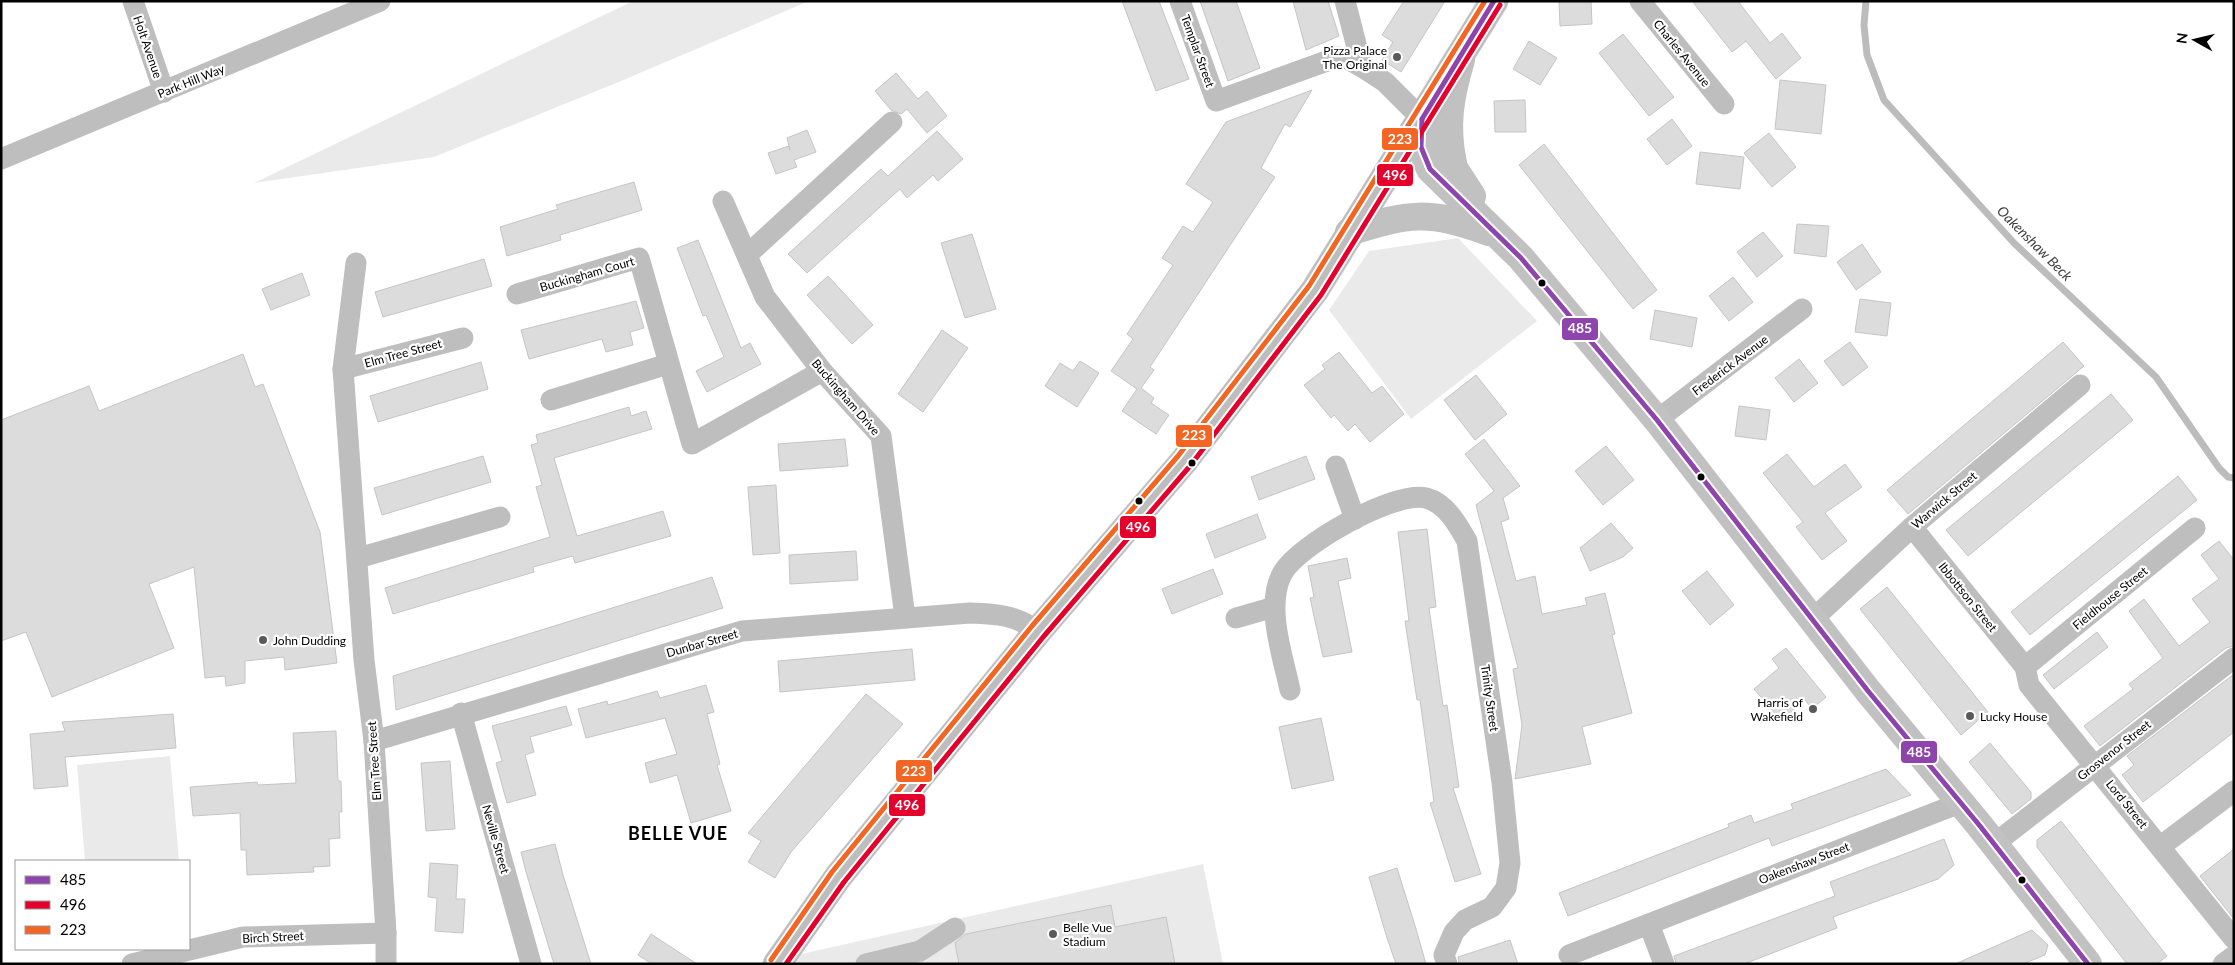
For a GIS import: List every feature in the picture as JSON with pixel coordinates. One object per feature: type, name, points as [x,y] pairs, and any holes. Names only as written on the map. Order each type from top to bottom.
[{"type":"highway","points":[[777,964],[838,877],[1038,631],[1184,461],[1315,290],[1494,1]]},
{"type":"main road","points":[[1454,167],[1450,146],[1448,113],[1463,52]]},
{"type":"main road","points":[[1422,119],[1500,236]]},
{"type":"main road","points":[[1422,119],[1421,147],[1430,169],[1522,258],[1657,420],[1813,619],[1994,844],[2085,963]]},
{"type":"main road","points":[[1350,232],[1394,218],[1423,215],[1447,217],[1500,236]]},
{"type":"street","name":"Holt Avenue","points":[[132,1],[164,92]]},
{"type":"street","name":"Park Hill Way","points":[[1,159],[380,1]]},
{"type":"street","name":"Templar Street","points":[[1180,1],[1216,101],[1338,57],[1346,58],[1362,67]]},
{"type":"street","points":[[1345,1],[1362,67],[1385,82],[1422,119]]},
{"type":"street","name":"Charles Avenue","points":[[1640,1],[1724,104]]},
{"type":"street","points":[[747,255],[892,122]]},
{"type":"street","name":"Buckingham Drive","points":[[723,201],[766,297],[822,370],[881,436],[905,617]]},
{"type":"street","name":"Buckingham Court","points":[[517,294],[639,258],[692,444],[822,370]]},
{"type":"street","name":"Elm Tree Street","points":[[356,263],[343,369],[364,660],[374,741],[386,933],[386,964]]},
{"type":"street","name":"Frederick Avenue","points":[[1657,420],[1802,310]]},
{"type":"street","name":"Elm Tree Street","points":[[343,369],[463,338]]},
{"type":"street","points":[[551,400],[668,364]]},
{"type":"street","name":"Warwick Street","points":[[1813,619],[1912,527],[2080,385]]},
{"type":"street","points":[[1336,466],[1355,518]]},
{"type":"street","name":"Trinity Street","points":[[1290,690],[1274,607],[1281,574],[1294,558],[1318,540],[1355,518],[1413,496],[1428,498],[1454,518],[1467,541],[1502,782],[1510,863],[1506,888],[1492,908],[1465,920],[1454,932],[1444,955],[1447,964]]},
{"type":"street","points":[[358,558],[500,517]]},
{"type":"street","name":"Ibbottson Street","points":[[1912,527],[2025,667]]},
{"type":"street","name":"Fieldhouse Street","points":[[2025,667],[2196,528]]},
{"type":"street","points":[[1236,618],[1274,607]]},
{"type":"street","name":"Dunbar Street","points":[[374,741],[461,713],[742,631],[905,617],[992,614],[1020,619],[1038,631]]},
{"type":"street","name":"Grosvenor Street","points":[[1994,844],[2234,658]]},
{"type":"street","name":"Lord Street","points":[[2025,667],[2030,685],[2234,939]]},
{"type":"street","name":"Neville Street","points":[[461,713],[531,964]]},
{"type":"street","points":[[2161,846],[2234,791]]},
{"type":"street","name":"Oakenshaw Street","points":[[1570,954],[1960,803]]},
{"type":"street","points":[[1649,924],[1664,964]]},
{"type":"street","points":[[866,964],[920,951],[955,928]]},
{"type":"street","name":"Birch Street","points":[[190,950],[243,937],[386,933]]},
{"type":"street","name":"Birch Street","points":[[132,964],[190,950]]},
{"type":"street","points":[[2223,964],[2234,956]]},
{"type":"shaded area","points":[[633,1],[809,1],[621,81],[434,157],[254,183]]},
{"type":"shaded area","points":[[1458,238],[1537,321],[1411,419],[1329,310],[1369,251]]},
{"type":"shaded area","points":[[170,756],[179,860],[85,860],[77,765]]},
{"type":"shaded area","name":"Belle Vue Stadium","points":[[1203,864],[1223,964],[791,964],[797,955]]},
{"type":"building","points":[[1122,1],[1159,1],[1189,79],[1156,91]]},
{"type":"building","points":[[1200,1],[1236,1],[1260,68],[1228,81]]},
{"type":"building","points":[[1293,1],[1328,1],[1339,36],[1306,50]]},
{"type":"building","points":[[1404,1],[1445,1],[1401,72],[1382,60],[1393,42],[1382,35]]},
{"type":"building","points":[[1559,1],[1591,1],[1592,24],[1560,26]]},
{"type":"building","points":[[1692,1],[1738,1],[1770,43],[1782,33],[1801,58],[1776,79],[1746,41],[1732,52]]},
{"type":"building","points":[[1623,34],[1674,97],[1649,116],[1599,53]]},
{"type":"building","points":[[1529,41],[1557,58],[1540,85],[1513,69]]},
{"type":"building","points":[[896,73],[918,99],[927,91],[947,116],[927,133],[907,109],[901,114],[891,110],[875,91]]},
{"type":"building","points":[[1780,80],[1826,85],[1821,134],[1775,129]]},
{"type":"building","points":[[1312,90],[1290,127],[1285,124],[1261,168],[1275,177],[1150,367],[1154,370],[1141,388],[1154,398],[1151,403],[1169,415],[1156,434],[1122,411],[1137,389],[1111,371],[1133,339],[1127,334],[1173,265],[1162,258],[1183,226],[1193,232],[1213,202],[1186,184],[1226,122]]},
{"type":"building","points":[[1525,100],[1526,132],[1495,132],[1494,101]]},
{"type":"building","points":[[1672,119],[1692,146],[1667,165],[1647,139]]},
{"type":"building","points":[[807,130],[816,152],[794,160],[797,167],[776,174],[768,153],[789,146],[787,138]]},
{"type":"building","points":[[937,131],[963,159],[938,181],[933,175],[907,198],[900,189],[807,273],[788,254],[881,169],[888,176]]},
{"type":"building","points":[[1769,133],[1796,167],[1772,187],[1744,153]]},
{"type":"building","points":[[1544,144],[1657,290],[1633,309],[1519,165]]},
{"type":"building","points":[[1700,152],[1744,157],[1740,189],[1696,184]]},
{"type":"building","points":[[634,182],[642,210],[560,235],[561,240],[507,256],[500,227],[558,209],[556,205]]},
{"type":"building","points":[[1797,224],[1829,226],[1826,257],[1794,253]]},
{"type":"building","points":[[1763,232],[1783,256],[1757,277],[1737,252]]},
{"type":"building","points":[[972,234],[996,309],[965,318],[941,243]]},
{"type":"building","points":[[698,240],[741,348],[750,343],[761,364],[707,392],[696,371],[724,357],[706,315],[703,316],[677,248]]},
{"type":"building","points":[[1862,244],[1881,272],[1856,290],[1837,262]]},
{"type":"building","points":[[484,259],[492,286],[383,317],[375,292]]},
{"type":"building","points":[[302,273],[310,295],[271,310],[262,289]]},
{"type":"building","points":[[828,276],[873,325],[852,344],[807,295]]},
{"type":"building","points":[[1733,277],[1753,302],[1729,321],[1709,296]]},
{"type":"building","points":[[1860,299],[1891,303],[1887,336],[1855,332]]},
{"type":"building","points":[[636,301],[644,328],[630,332],[633,345],[606,352],[602,339],[529,359],[521,330]]},
{"type":"building","points":[[1655,310],[1697,318],[1692,347],[1650,339]]},
{"type":"building","points":[[942,330],[968,348],[923,412],[898,394]]},
{"type":"building","points":[[1850,342],[1868,367],[1843,386],[1824,361]]},
{"type":"building","points":[[2063,342],[2084,366],[1908,514],[1887,490]]},
{"type":"building","points":[[1339,352],[1372,393],[1382,386],[1404,414],[1370,442],[1355,424],[1348,431],[1334,415],[1331,418],[1304,385],[1325,369],[1322,365]]},
{"type":"building","points":[[243,354],[255,387],[263,384],[320,532],[337,663],[285,670],[284,657],[245,661],[245,683],[226,686],[225,676],[205,678],[194,567],[149,584],[174,648],[52,697],[26,632],[1,641],[1,420],[89,386],[99,411]]},
{"type":"building","points":[[1799,359],[1818,383],[1794,402],[1775,378]]},
{"type":"building","points":[[1080,361],[1099,373],[1077,407],[1045,386],[1060,363],[1073,371]]},
{"type":"building","points":[[481,362],[488,389],[378,422],[370,396]]},
{"type":"building","points":[[1476,375],[1507,414],[1475,440],[1444,400]]},
{"type":"building","points":[[2111,394],[2133,420],[1968,556],[1946,530]]},
{"type":"building","points":[[1739,406],[1770,410],[1766,440],[1735,436]]},
{"type":"building","points":[[629,407],[631,416],[646,411],[652,429],[554,458],[577,536],[663,511],[671,536],[575,563],[573,556],[533,567],[534,572],[393,614],[385,588],[550,537],[536,487],[542,485],[531,445],[538,443],[536,435]]},
{"type":"building","points":[[845,439],[848,466],[780,471],[778,444]]},
{"type":"building","points":[[1484,439],[1520,486],[1503,498],[1509,519],[1501,522],[1516,581],[1535,576],[1542,614],[1587,605],[1585,598],[1605,593],[1615,634],[1612,635],[1632,713],[1582,727],[1591,764],[1515,779],[1522,725],[1513,669],[1518,668],[1476,505],[1494,491],[1465,454]]},
{"type":"building","points":[[1606,446],[1634,480],[1603,505],[1575,471]]},
{"type":"building","points":[[1787,454],[1814,487],[1845,464],[1862,487],[1825,513],[1847,541],[1822,560],[1796,527],[1803,522],[1763,473]]},
{"type":"building","points":[[483,456],[491,482],[382,515],[374,488]]},
{"type":"building","points":[[1306,456],[1315,479],[1259,500],[1251,477]]},
{"type":"building","points":[[2178,476],[2197,500],[2030,635],[2011,612]]},
{"type":"building","points":[[776,485],[780,553],[753,555],[748,487]]},
{"type":"building","points":[[1257,514],[1266,538],[1215,558],[1206,534]]},
{"type":"building","points":[[1611,523],[1633,548],[1623,557],[1590,571],[1580,548]]},
{"type":"building","points":[[1427,529],[1436,607],[1429,608],[1443,706],[1447,705],[1459,787],[1453,788],[1481,874],[1455,882],[1430,803],[1434,802],[1424,729],[1420,700],[1417,700],[1405,621],[1409,621],[1398,532]]},
{"type":"building","points":[[2219,541],[2234,560],[2234,646],[2226,648],[2100,746],[2084,726],[2133,689],[2129,684],[2163,658],[2129,611],[2144,599],[2179,646],[2210,622],[2192,599],[2219,579],[2201,555]]},
{"type":"building","points":[[856,551],[858,580],[790,584],[789,555]]},
{"type":"building","points":[[1347,558],[1351,578],[1338,581],[1352,652],[1323,657],[1310,598],[1314,597],[1308,566]]},
{"type":"building","points":[[1213,569],[1223,594],[1172,614],[1162,589]]},
{"type":"building","points":[[1707,571],[1734,605],[1710,625],[1682,591]]},
{"type":"building","points":[[712,577],[723,608],[396,710],[393,676]]},
{"type":"building","points":[[1887,587],[1988,712],[1961,735],[1860,609]]},
{"type":"building","points":[[2097,632],[2108,647],[2054,689],[2043,675]]},
{"type":"building","points":[[1786,648],[1826,697],[1812,709],[1805,700],[1781,721],[1754,689],[1779,668],[1772,659]]},
{"type":"building","points":[[912,649],[915,680],[780,692],[778,661]]},
{"type":"building","points":[[2234,674],[2234,732],[2143,802],[2122,775],[2134,765],[2127,756]]},
{"type":"building","points":[[706,685],[714,712],[707,714],[720,764],[717,765],[731,811],[691,823],[677,775],[650,783],[645,763],[677,754],[665,718],[586,738],[578,709],[607,701],[608,705],[657,691],[660,698]]},
{"type":"building","points":[[866,694],[903,724],[791,852],[775,878],[748,862],[761,841],[748,833]]},
{"type":"building","points":[[566,706],[572,725],[530,737],[534,752],[525,755],[536,795],[507,803],[496,763],[502,761],[492,726]]},
{"type":"building","points":[[173,714],[176,748],[65,757],[68,786],[34,789],[30,734],[65,731],[62,722]]},
{"type":"building","points":[[1321,718],[1334,780],[1292,789],[1279,727]]},
{"type":"building","points":[[336,731],[338,781],[341,781],[342,812],[339,812],[340,838],[329,839],[330,866],[313,867],[314,872],[247,875],[246,850],[241,850],[240,813],[193,816],[190,787],[257,782],[258,785],[296,783],[293,733]]},
{"type":"building","points":[[1990,743],[2031,792],[2031,799],[2012,814],[1969,762]]},
{"type":"building","points":[[450,761],[455,829],[426,831],[421,763]]},
{"type":"building","points":[[1886,769],[1911,795],[1772,846],[1769,838],[1568,916],[1559,893],[1729,827],[1728,824],[1751,815],[1754,823],[1793,809],[1791,804]]},
{"type":"building","points":[[2061,821],[2167,956],[2157,964],[2127,964],[2037,847],[2037,840]]},
{"type":"building","points":[[1944,839],[1954,865],[1938,879],[1833,917],[1837,928],[1744,964],[1676,964],[1674,956],[1835,896],[1830,882]]},
{"type":"building","points":[[555,844],[591,964],[554,964],[526,872],[521,852]]},
{"type":"building","points":[[2234,849],[2234,919],[2200,876]]},
{"type":"building","points":[[430,863],[458,865],[456,899],[465,899],[463,933],[435,931],[437,898],[428,897]]},
{"type":"building","points":[[1397,868],[1426,964],[1396,964],[1387,938],[1369,877]]},
{"type":"building","points":[[1111,905],[1115,927],[1166,917],[1175,964],[959,964],[955,943],[966,934]]},
{"type":"building","points":[[2032,930],[2048,945],[2045,955],[2023,964],[1955,964]]},
{"type":"building","points":[[651,934],[697,964],[652,964],[638,955]]},
{"type":"building","points":[[1510,940],[1518,964],[1459,964],[1458,957]]},
{"type":"waterway","name":"Oakenshaw Beck","points":[[1866,1],[1864,25],[1867,55],[1884,100],[2014,243],[2156,377],[2219,468],[2228,477],[2234,478]]},
{"type":"transit line","name":"223","points":[[771,960],[832,872],[1032,626],[1178,456],[1309,286],[1485,1]]},
{"type":"transit line","name":"485","points":[[1422,119],[1494,1]]},
{"type":"transit line","name":"496","points":[[786,964],[844,882],[1044,636],[1190,466],[1321,295],[1500,5]]},
{"type":"transit line","name":"485","points":[[1422,119],[1421,147],[1430,169],[1521,258],[1657,420],[1868,691],[1980,826],[2088,964]]},
{"type":"place","name":"Pizza Palace The Original","points":[[1397,57]]},
{"type":"place","name":"John Dudding","points":[[263,640]]},
{"type":"place","name":"Harris of Wakefield","points":[[1813,709]]},
{"type":"place","name":"Lucky House","points":[[1970,716]]},
{"type":"place","name":"Belle Vue Stadium","points":[[1053,934]]},
{"type":"district","name":"BELLE VUE","points":[[678,833]]}]
